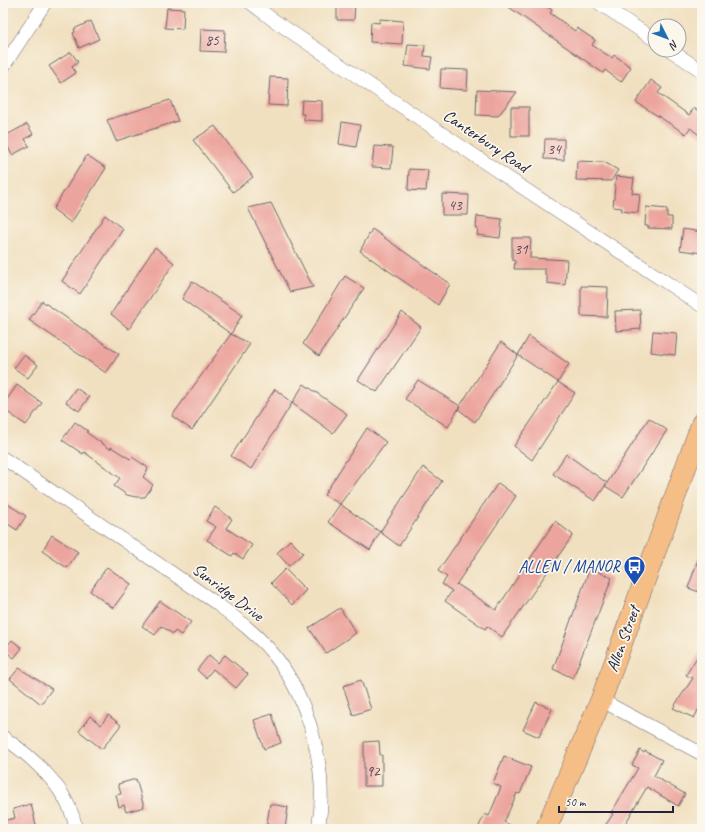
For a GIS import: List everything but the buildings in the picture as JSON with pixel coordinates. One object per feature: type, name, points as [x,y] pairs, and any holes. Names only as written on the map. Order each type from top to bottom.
[{"type":"main road","name":"Allen Street","points":[[546,829],[601,700],[702,423]]},
{"type":"street","points":[[3,67],[44,3]]},
{"type":"street","name":"Canterbury Road","points":[[251,3],[272,19],[493,168],[702,306]]},
{"type":"street","points":[[599,3],[647,35]]},
{"type":"street","points":[[682,58],[702,71]]},
{"type":"street","name":"Sunridge Drive","points":[[3,458],[216,603],[243,624],[266,645],[283,667],[291,681],[304,711],[314,741],[320,771],[322,795],[318,829]]},
{"type":"street","points":[[601,700],[702,754]]},
{"type":"street","points":[[3,737],[32,759],[52,780],[68,804],[76,829]]},
{"type":"place","name":"ALLEN / MANOR","points":[[635,586]]}]
